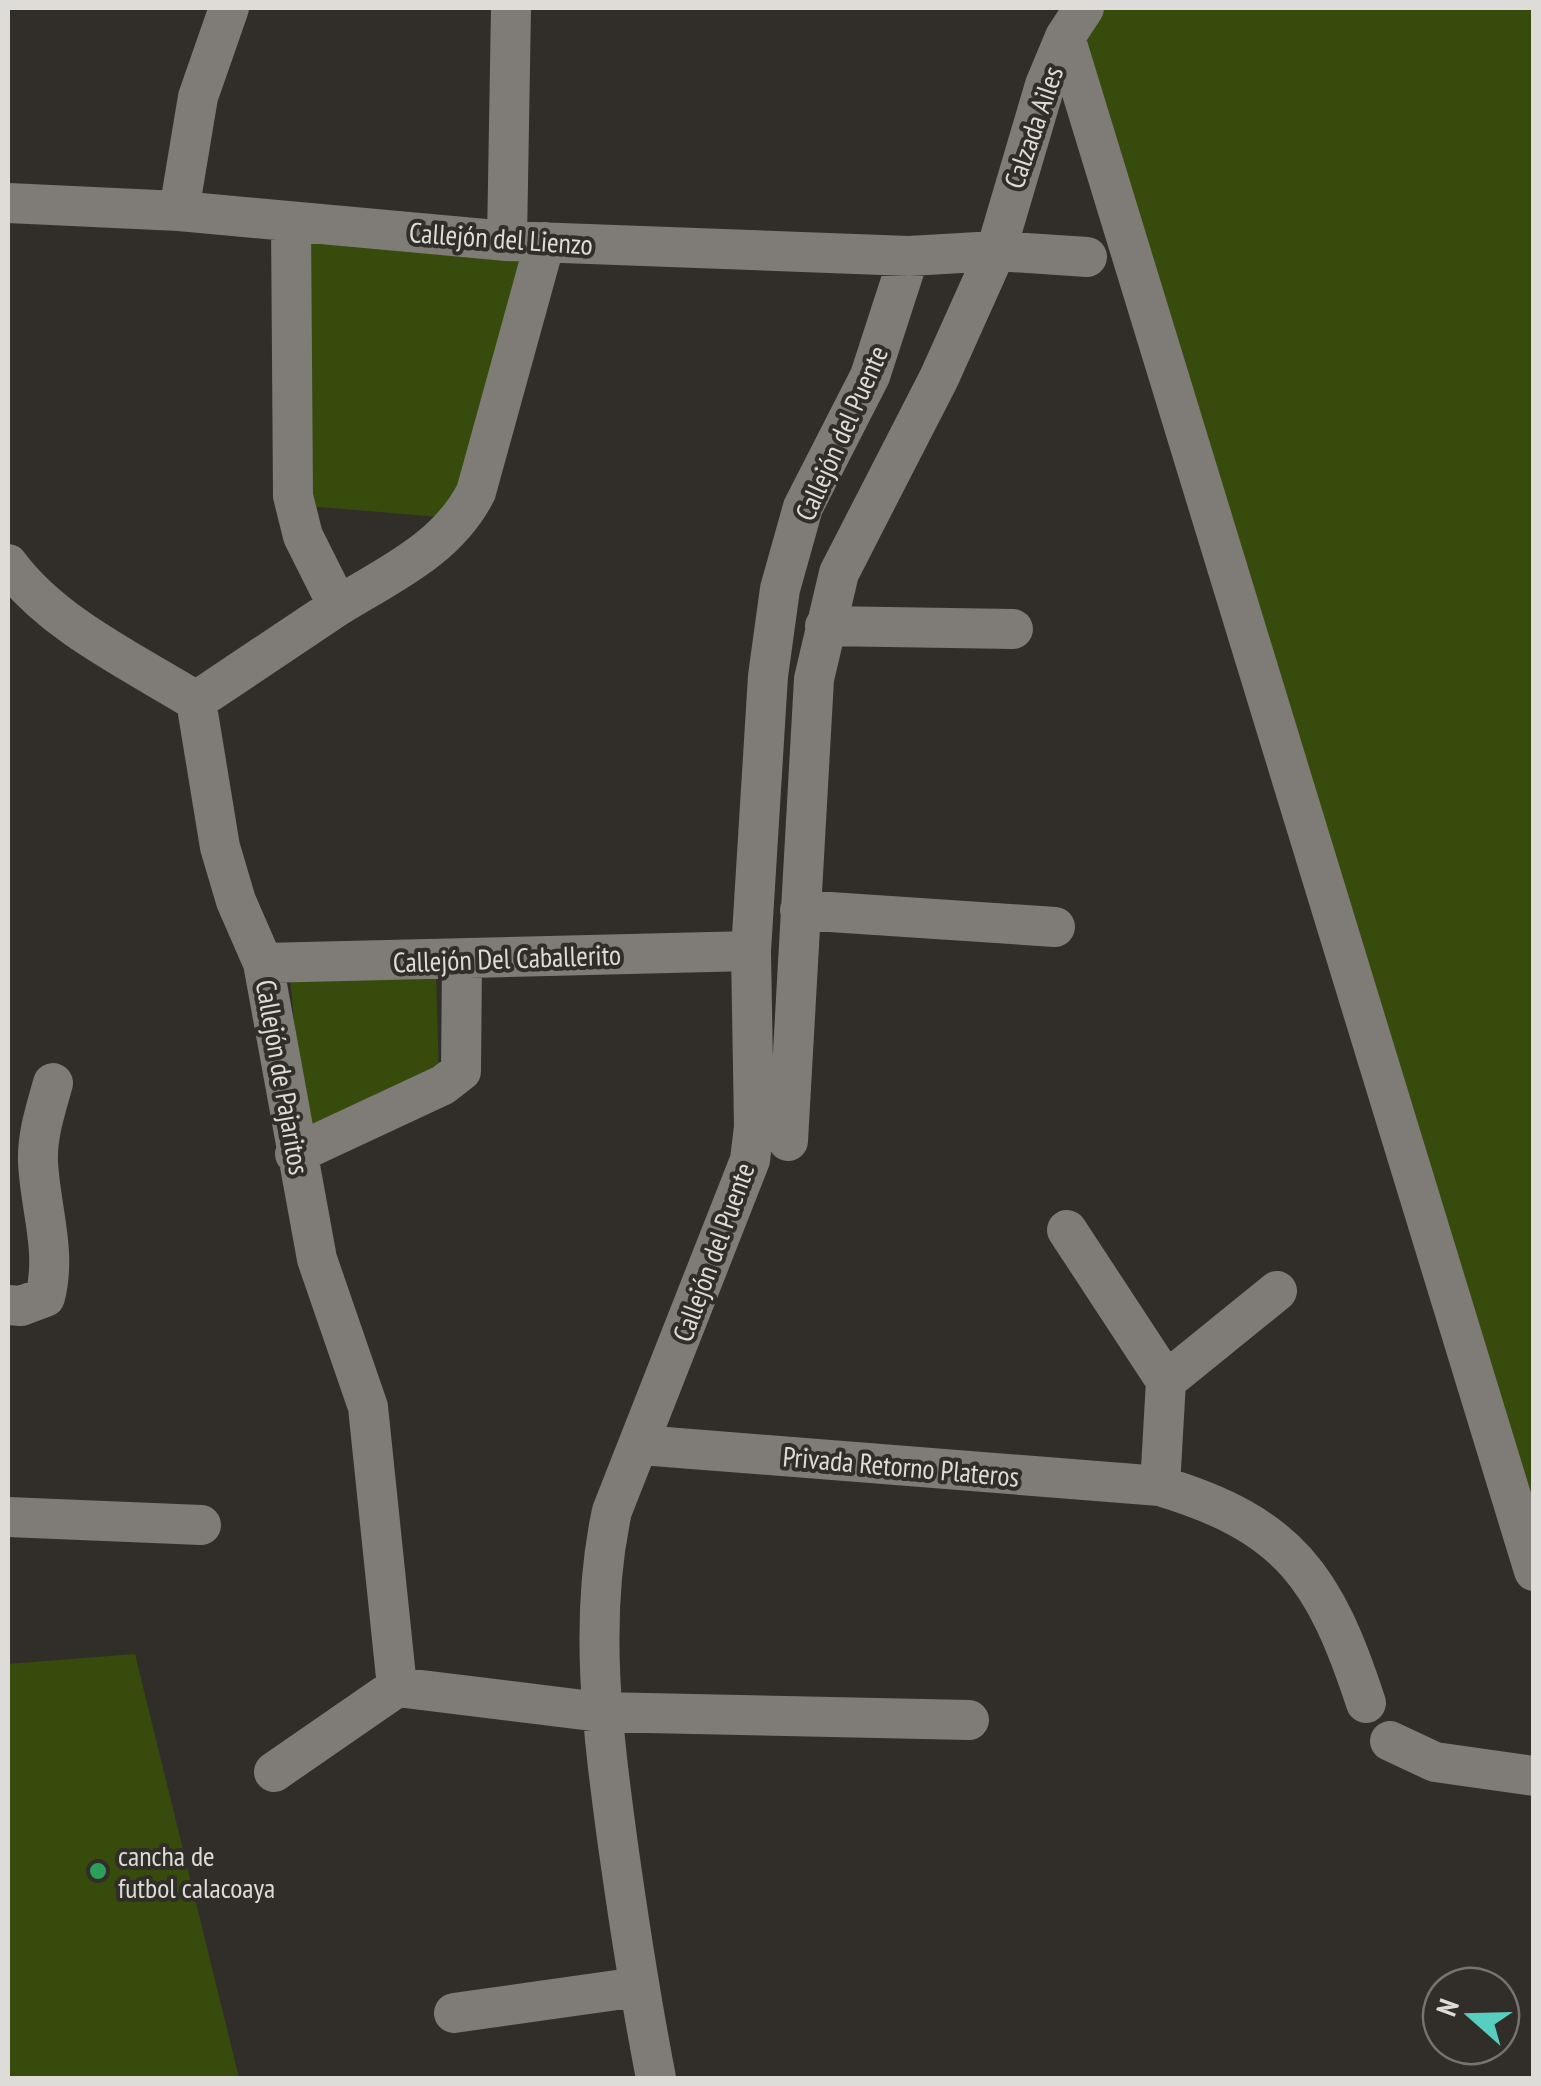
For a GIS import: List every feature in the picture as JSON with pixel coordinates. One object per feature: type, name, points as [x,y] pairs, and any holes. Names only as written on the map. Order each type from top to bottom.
[{"type":"street","points":[[179,212],[190,128],[229,8]]},
{"type":"street","points":[[8,564],[24,587],[196,701],[436,544],[460,523],[476,492],[526,242],[511,8]]},
{"type":"street","points":[[1074,22],[1534,1571]]},
{"type":"street","name":"Calzada Ailes","points":[[788,1141],[814,679],[824,626],[839,572],[939,378],[996,251],[1015,177],[1074,22]]},
{"type":"street","name":"Callejón del Lienzo","points":[[8,203],[179,212],[526,242],[909,256],[996,251],[1087,257]]},
{"type":"street","points":[[291,222],[294,496],[304,536],[338,606]]},
{"type":"street","name":"Callejón del Puente","points":[[656,2078],[638,1987],[600,1712],[603,1553],[612,1511],[750,1160],[754,1126],[750,950],[768,676],[780,589],[804,506],[870,376],[909,256]]},
{"type":"street","points":[[824,626],[1013,629]]},
{"type":"street","name":"Callejón de Pajaritos","points":[[196,701],[220,847],[236,902],[264,963],[295,1154],[318,1259],[368,1408],[396,1686]]},
{"type":"street","points":[[800,910],[1055,928]]},
{"type":"street","name":"Callejón Del Caballerito","points":[[264,963],[462,961],[750,950]]},
{"type":"street","points":[[295,1154],[443,1085],[460,1071],[462,961]]},
{"type":"street","points":[[8,1305],[20,1306],[46,1297],[52,1273],[38,1160],[40,1128],[53,1084]]},
{"type":"street","points":[[1067,1230],[1166,1381],[1160,1486]]},
{"type":"street","points":[[1166,1381],[1277,1291]]},
{"type":"street","name":"Privada Retorno Plateros","points":[[641,1445],[1160,1486],[1218,1504],[1264,1530],[1312,1578],[1344,1635],[1366,1704]]},
{"type":"street","points":[[8,1517],[201,1525]]},
{"type":"street","points":[[274,1772],[396,1686],[600,1712],[968,1720]]},
{"type":"street","points":[[1390,1741],[1434,1762],[1534,1776]]},
{"type":"street","points":[[454,2012],[638,1987]]},
{"type":"green space","points":[[1099,8],[1533,8],[1533,1569],[1071,38]]},
{"type":"green space","points":[[308,230],[530,245],[452,518],[307,506]]},
{"type":"green space","points":[[436,973],[439,1079],[305,1139],[290,977]]},
{"type":"green space","name":"cancha de futbol calacoaya","points":[[135,1654],[239,2078],[8,2078],[8,1664]]},
{"type":"place","name":"cancha de futbol calacoaya","points":[[98,1871]]}]
